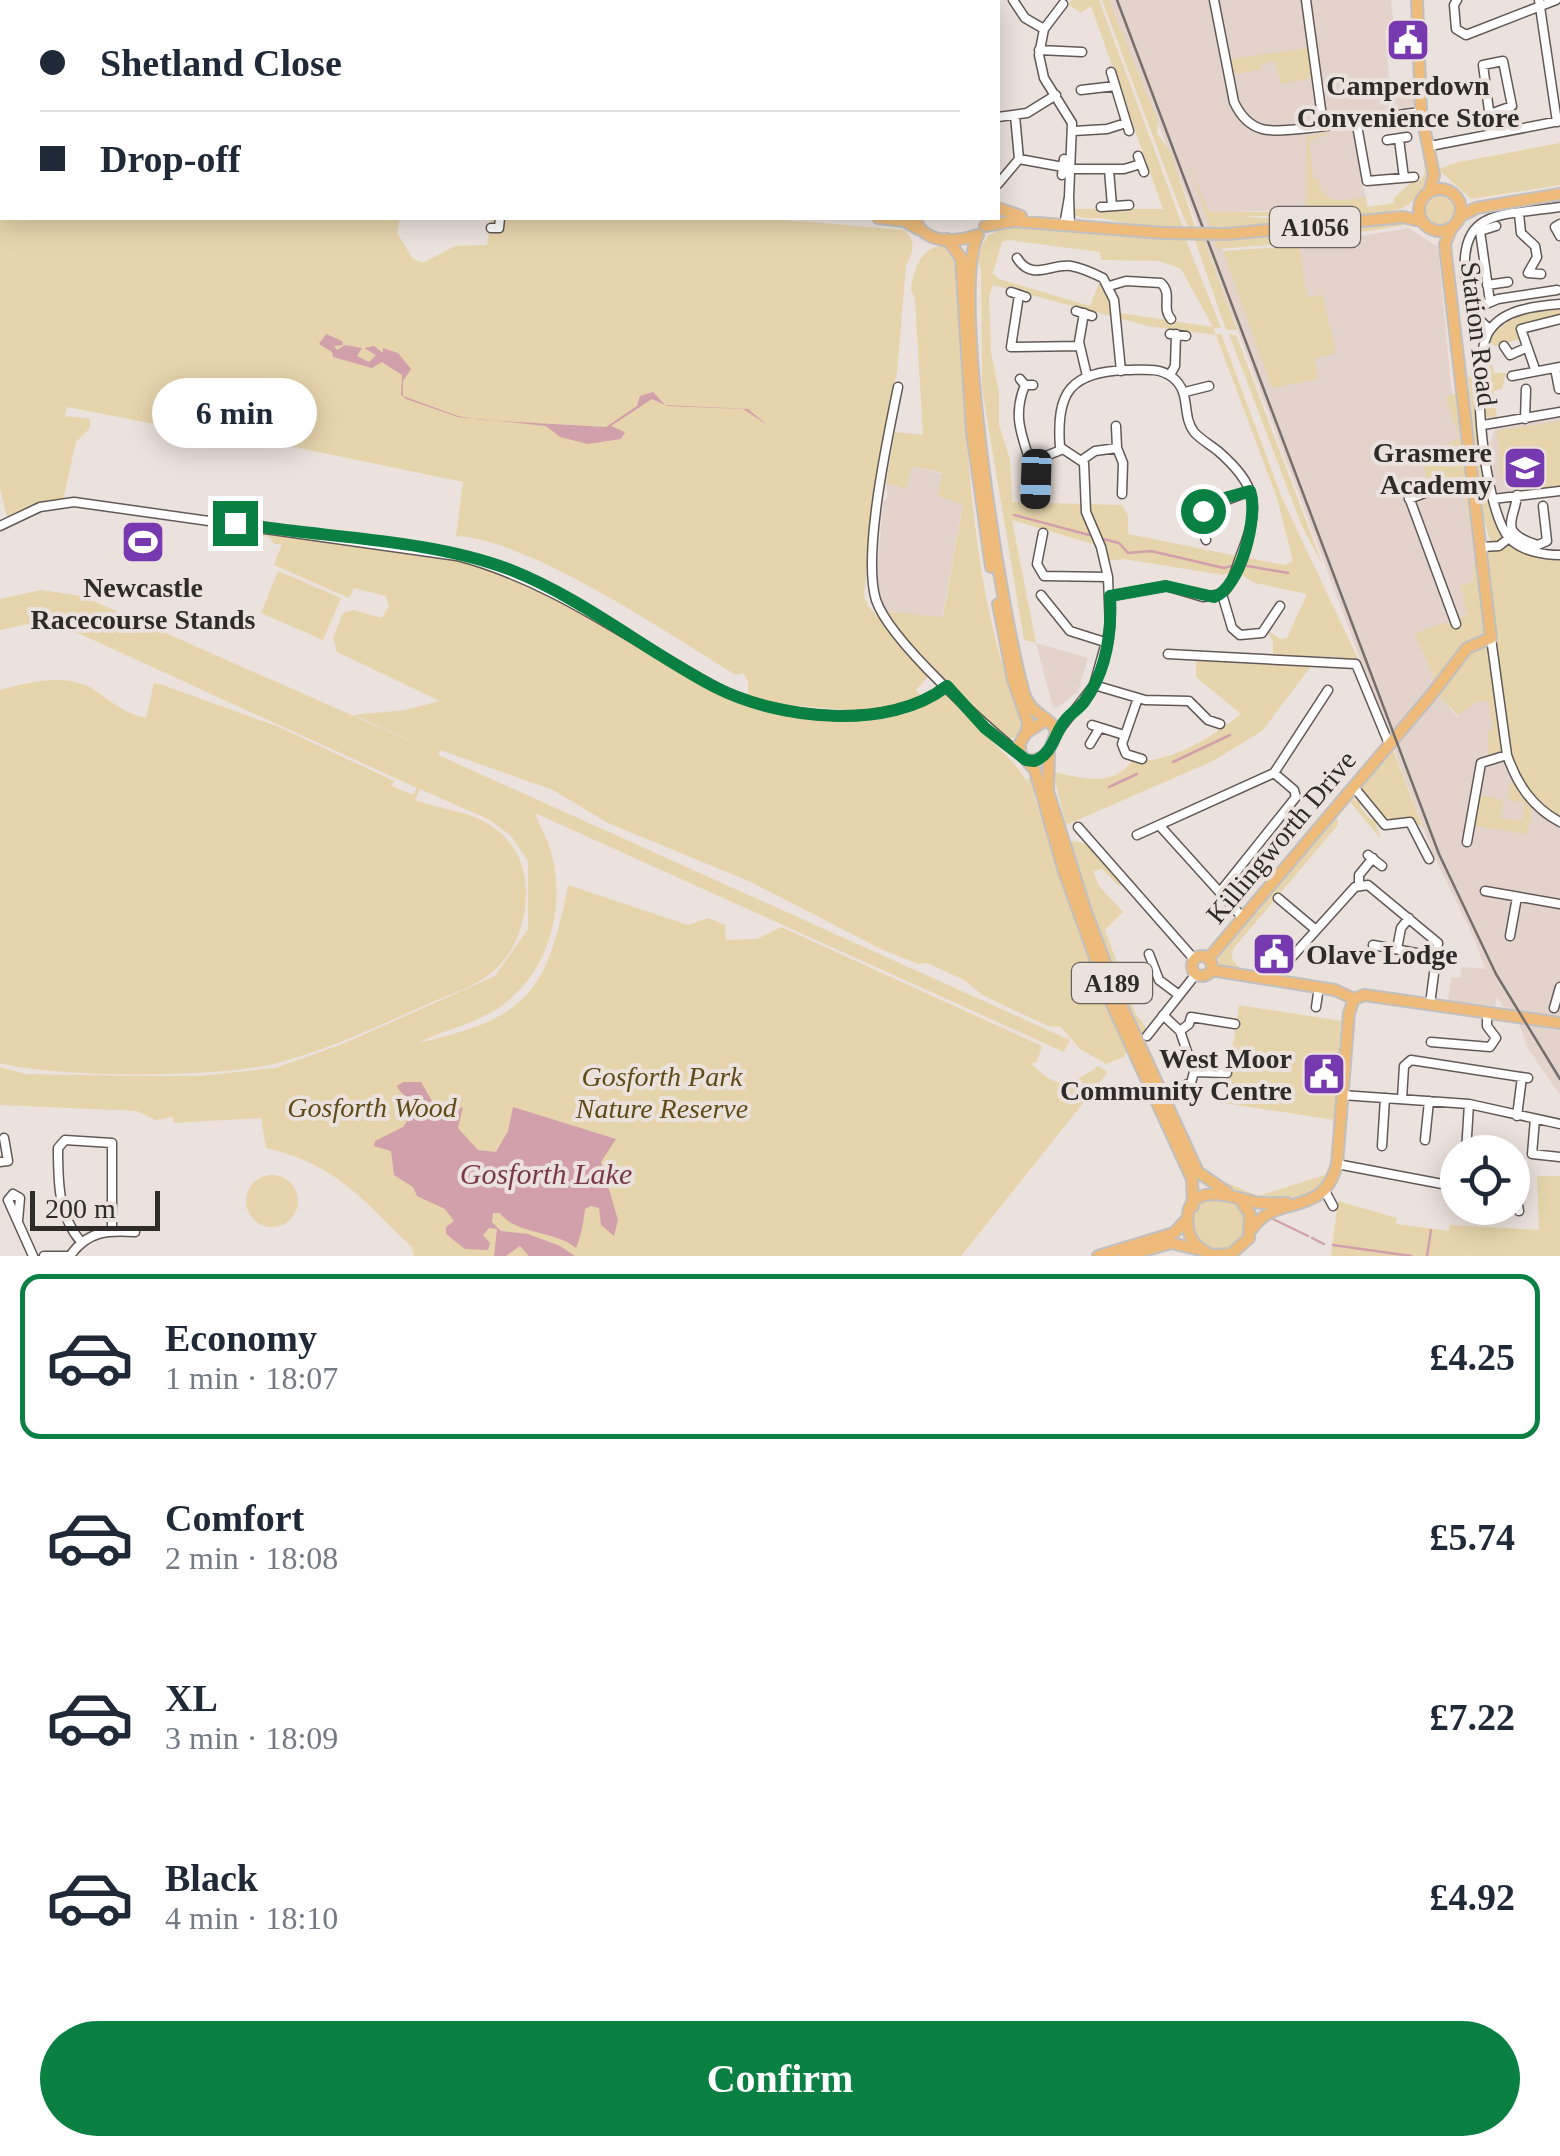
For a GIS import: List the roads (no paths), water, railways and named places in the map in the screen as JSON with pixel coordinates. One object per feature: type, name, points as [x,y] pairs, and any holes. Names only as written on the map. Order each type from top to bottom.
[{"type":"main road","points":[[1417,0],[1421,112],[1434,176],[1418,209],[1421,222],[1436,232],[1451,229],[1462,207],[1458,198]]},
{"type":"main road","points":[[1434,176],[1444,188],[1476,208]]},
{"type":"main road","points":[[1428,192],[1444,188]]},
{"type":"main road","points":[[1459,217],[1476,208],[1560,194]]},
{"type":"main road","name":"A1056","points":[[1000,209],[1067,223],[1163,233],[1227,234],[1403,217],[1421,222]]},
{"type":"main road","name":"A1056","points":[[1403,217],[1418,209]]},
{"type":"main road","name":"A1056","points":[[984,226],[999,221],[1067,223]]},
{"type":"main road","points":[[917,224],[929,237],[947,240],[984,226]]},
{"type":"main road","points":[[947,240],[961,258],[969,401],[980,496],[1009,663],[1028,722],[1019,749],[1024,759],[1040,759],[1050,750],[1055,727],[1033,711],[1023,690],[988,501],[969,260],[984,226]]},
{"type":"main road","name":"Station Road","points":[[1451,229],[1445,244],[1491,638]]},
{"type":"main road","name":"Station Road","points":[[1436,232],[1445,244]]},
{"type":"main road","points":[[1389,744],[1464,651],[1491,638]]},
{"type":"main road","points":[[1024,736],[1047,720]]},
{"type":"main road","name":"Killingworth Drive","points":[[1209,964],[1389,744]]},
{"type":"main road","name":"A189","points":[[1050,750],[1048,791],[1119,1000],[1198,1172],[1203,1180],[1231,1194],[1248,1210],[1252,1229]]},
{"type":"main road","name":"A189","points":[[1024,759],[1036,774],[1064,871],[1106,988],[1144,1080],[1192,1179],[1191,1238],[1209,1254]]},
{"type":"main road","points":[[1209,964],[1205,976],[1196,974],[1192,967],[1194,959],[1319,987],[1354,999],[1364,995],[1560,1023]]},
{"type":"main road","points":[[1245,1256],[1252,1229],[1264,1215],[1308,1202],[1325,1191],[1338,1164],[1349,1013],[1354,999]]},
{"type":"main road","points":[[1098,1256],[1174,1233],[1210,1193],[1262,1203],[1308,1202]]},
{"type":"main road","points":[[1125,1256],[1171,1243],[1209,1254],[1231,1254],[1246,1242]]},
{"type":"street","points":[[1214,0],[1232,94],[1243,117],[1254,126],[1272,131],[1421,112]]},
{"type":"street","points":[[1306,0],[1324,124]]},
{"type":"street","points":[[1457,0],[1456,29],[1466,35],[1540,2],[1556,0]]},
{"type":"street","points":[[1430,146],[1558,121],[1540,2]]},
{"type":"street","points":[[1012,4],[1044,29]]},
{"type":"street","points":[[1064,4],[1044,29],[1039,50],[1044,78],[1068,110],[1074,130],[1065,168],[1067,223]]},
{"type":"street","points":[[1039,50],[1069,55],[1082,52]]},
{"type":"street","points":[[1549,64],[1560,59]]},
{"type":"street","points":[[1490,114],[1512,106],[1506,63],[1484,63],[1492,134]]},
{"type":"street","points":[[1074,130],[1128,127],[1111,72]]},
{"type":"street","points":[[1088,87],[1115,86]]},
{"type":"street","points":[[1000,118],[1033,111],[1056,94]]},
{"type":"street","points":[[1000,187],[1019,159],[1015,116]]},
{"type":"street","points":[[1356,120],[1362,171],[1367,180],[1414,177]]},
{"type":"street","points":[[1387,140],[1403,138],[1404,178]]},
{"type":"street","points":[[1019,159],[1065,168],[1109,170],[1141,164]]},
{"type":"street","points":[[1109,170],[1112,206]]},
{"type":"street","points":[[1101,207],[1129,205]]},
{"type":"street","points":[[1490,329],[1472,310],[1462,258],[1466,238],[1486,219],[1560,206]]},
{"type":"street","points":[[1518,214],[1521,233],[1535,246],[1536,256],[1528,273],[1539,273]]},
{"type":"street","points":[[491,228],[498,228],[500,220]]},
{"type":"street","points":[[1560,224],[1555,228],[1560,236]]},
{"type":"street","points":[[1490,302],[1480,231],[1496,226]]},
{"type":"street","points":[[1485,247],[1498,246]]},
{"type":"street","points":[[1017,262],[1044,272],[1069,266],[1100,276],[1109,286],[1116,308],[1121,371]]},
{"type":"street","points":[[1109,286],[1126,281],[1161,283],[1167,291],[1167,317]]},
{"type":"street","points":[[1487,286],[1506,281]]},
{"type":"street","points":[[1472,310],[1490,302],[1551,293]]},
{"type":"street","points":[[1018,295],[1011,347],[1080,346]]},
{"type":"street","points":[[1560,304],[1516,312],[1490,329],[1478,364],[1493,499],[1509,538],[1535,552],[1560,555]]},
{"type":"street","points":[[1084,314],[1080,346],[1086,376]]},
{"type":"street","points":[[1535,369],[1522,328],[1560,319]]},
{"type":"street","points":[[1170,376],[1175,366],[1177,335]]},
{"type":"street","points":[[1504,346],[1510,356],[1526,348]]},
{"type":"street","points":[[1512,376],[1557,368],[1557,387]]},
{"type":"street","points":[[1060,450],[1059,413],[1063,399],[1086,376],[1157,370],[1170,376],[1185,392],[1193,430],[1231,462],[1250,491],[1254,519],[1236,569],[1222,594],[1236,634],[1259,634],[1279,613]]},
{"type":"street","points":[[1026,383],[1017,420],[1033,461],[1035,500]]},
{"type":"street","points":[[1185,392],[1211,385]]},
{"type":"street","points":[[1526,389],[1526,419]]},
{"type":"street","points":[[899,393],[882,474],[873,584],[885,618],[985,728],[1024,759]]},
{"type":"street","points":[[1483,425],[1560,412]]},
{"type":"street","points":[[1116,426],[1117,448],[1124,463],[1120,490]]},
{"type":"street","points":[[1082,460],[1094,450],[1117,448]]},
{"type":"street","points":[[1033,461],[1060,450],[1082,460]]},
{"type":"street","points":[[1055,738],[1094,684],[1108,643],[1108,577],[1102,548],[1086,512],[1082,460]]},
{"type":"street","points":[[1410,499],[1440,487],[1474,484]]},
{"type":"street","points":[[1406,489],[1456,624]]},
{"type":"street","points":[[1203,539],[1200,518],[1206,502],[1250,491]]},
{"type":"street","points":[[1493,499],[1560,491]]},
{"type":"street","points":[[1517,495],[1509,519],[1511,526],[1521,538],[1538,546],[1547,541],[1541,509]]},
{"type":"street","points":[[0,526],[40,507],[74,502],[457,556],[512,571],[622,629],[714,686],[770,706],[872,716],[916,704],[947,686]]},
{"type":"street","points":[[1043,533],[1038,568],[1047,578],[1108,577]]},
{"type":"street","points":[[1482,547],[1499,546],[1509,538]]},
{"type":"street","points":[[1110,596],[1166,586],[1203,597],[1222,594]]},
{"type":"street","points":[[1047,598],[1070,631],[1108,643]]},
{"type":"street","points":[[1491,638],[1506,756],[1526,793],[1542,811],[1560,822]]},
{"type":"street","points":[[1168,654],[1356,664],[1389,744]]},
{"type":"street","points":[[1094,684],[1138,698],[1189,700],[1216,723],[1209,734]]},
{"type":"street","points":[[1137,835],[1274,774],[1328,690]]},
{"type":"street","points":[[1138,698],[1122,746],[1127,760],[1142,758]]},
{"type":"street","points":[[1047,720],[1066,718]]},
{"type":"street","points":[[1090,744],[1095,727],[1124,735]]},
{"type":"street","points":[[1001,739],[1024,736]]},
{"type":"street","points":[[1468,842],[1481,764],[1506,756]]},
{"type":"street","points":[[1220,892],[1295,800],[1294,790],[1274,774]]},
{"type":"street","points":[[1353,786],[1385,824],[1406,820],[1414,824],[1429,859]]},
{"type":"street","points":[[1159,825],[1243,918]]},
{"type":"street","points":[[1080,833],[1194,959]]},
{"type":"street","points":[[1291,958],[1359,885],[1359,875],[1370,857],[1382,866]]},
{"type":"street","points":[[1359,885],[1372,887],[1437,942],[1430,1004]]},
{"type":"street","points":[[1485,891],[1560,904]]},
{"type":"street","points":[[1510,936],[1517,896]]},
{"type":"street","points":[[1278,898],[1316,930]]},
{"type":"street","points":[[1396,950],[1401,928],[1410,918]]},
{"type":"street","points":[[1373,945],[1438,956]]},
{"type":"street","points":[[1149,954],[1159,980],[1179,995]]},
{"type":"street","points":[[1147,1036],[1196,974]]},
{"type":"street","points":[[1316,1007],[1319,987]]},
{"type":"street","points":[[1554,1008],[1560,988]]},
{"type":"street","points":[[1431,1042],[1490,1047],[1496,1038],[1487,1026],[1487,1012]]},
{"type":"street","points":[[1164,1015],[1180,1031],[1194,1072],[1191,1082],[1183,1086]]},
{"type":"street","points":[[1180,1031],[1191,1017],[1234,1024]]},
{"type":"street","points":[[1402,1099],[1404,1066],[1412,1060],[1525,1077],[1517,1116]]},
{"type":"street","points":[[1194,1072],[1201,1069],[1227,1073]]},
{"type":"street","points":[[1342,1094],[1469,1104],[1560,1124]]},
{"type":"street","points":[[1382,1146],[1385,1098]]},
{"type":"street","points":[[1426,1140],[1429,1101]]},
{"type":"street","points":[[1468,1135],[1469,1104]]},
{"type":"street","points":[[1534,1119],[1532,1154],[1560,1157]]},
{"type":"street","points":[[0,1162],[8,1161],[4,1138]]},
{"type":"street","points":[[81,1242],[71,1228],[60,1192],[60,1143],[112,1143],[112,1230]]},
{"type":"street","points":[[1338,1164],[1440,1184]]},
{"type":"street","points":[[1325,1191],[1333,1206]]},
{"type":"street","points":[[18,1220],[33,1256]]},
{"type":"street","points":[[44,1256],[68,1256],[81,1242],[112,1230],[135,1232]]},
{"type":"water","points":[[326,334],[342,341],[343,345],[334,346],[337,350],[345,345],[362,348],[357,356],[369,362],[376,355],[364,348],[374,346],[383,353],[383,348],[398,353],[411,369],[403,381],[403,396],[474,419],[458,417],[406,399],[401,395],[402,375],[382,362],[372,368],[333,357],[319,344]]},
{"type":"water","points":[[653,392],[665,405],[748,409],[766,424],[743,409],[667,406],[652,399],[611,426],[625,432],[621,439],[588,444],[560,437],[546,426],[494,421],[606,427],[637,406],[640,396]]},
{"type":"water","name":"Gosforth Lake","points":[[421,1082],[436,1108],[454,1111],[463,1107],[458,1128],[478,1150],[496,1152],[508,1131],[513,1107],[616,1139],[601,1162],[618,1220],[614,1236],[601,1225],[599,1208],[591,1206],[585,1209],[576,1248],[493,1213],[492,1222],[501,1231],[528,1234],[575,1256],[529,1256],[520,1246],[506,1256],[494,1256],[497,1229],[489,1228],[483,1235],[490,1243],[488,1250],[465,1249],[446,1234],[446,1227],[454,1221],[445,1209],[417,1196],[413,1187],[394,1175],[391,1151],[374,1146],[375,1141],[403,1127],[415,1110],[397,1086]]},
{"type":"waterway","points":[[1014,515],[1089,535]]},
{"type":"waterway","points":[[1103,539],[1119,543],[1128,553],[1151,551],[1224,568],[1231,566]]},
{"type":"waterway","points":[[1242,565],[1288,573]]},
{"type":"waterway","points":[[1173,762],[1230,735]]},
{"type":"waterway","points":[[1109,787],[1137,774]]},
{"type":"waterway","points":[[1273,1219],[1308,1236]]},
{"type":"waterway","points":[[1427,1256],[1431,1230]]},
{"type":"waterway","points":[[1312,1238],[1324,1244]]},
{"type":"waterway","points":[[1333,1245],[1411,1256]]},
{"type":"railway","points":[[1117,0],[1439,854],[1496,974],[1560,1079]]},
{"type":"place","name":"Camperdown Convenience Store","points":[[1408,40]]},
{"type":"place","name":"Grasmere Academy","points":[[1525,468]]},
{"type":"place","name":"Newcastle Racecourse Stands","points":[[143,542]]},
{"type":"place","name":"Olave Lodge","points":[[1274,954]]},
{"type":"place","name":"West Moor Community Centre","points":[[1324,1074]]},
{"type":"park label","name":"Gosforth Park Nature Reserve","points":[[662,1092]]},
{"type":"park label","name":"Gosforth Wood","points":[[372,1107]]}]
